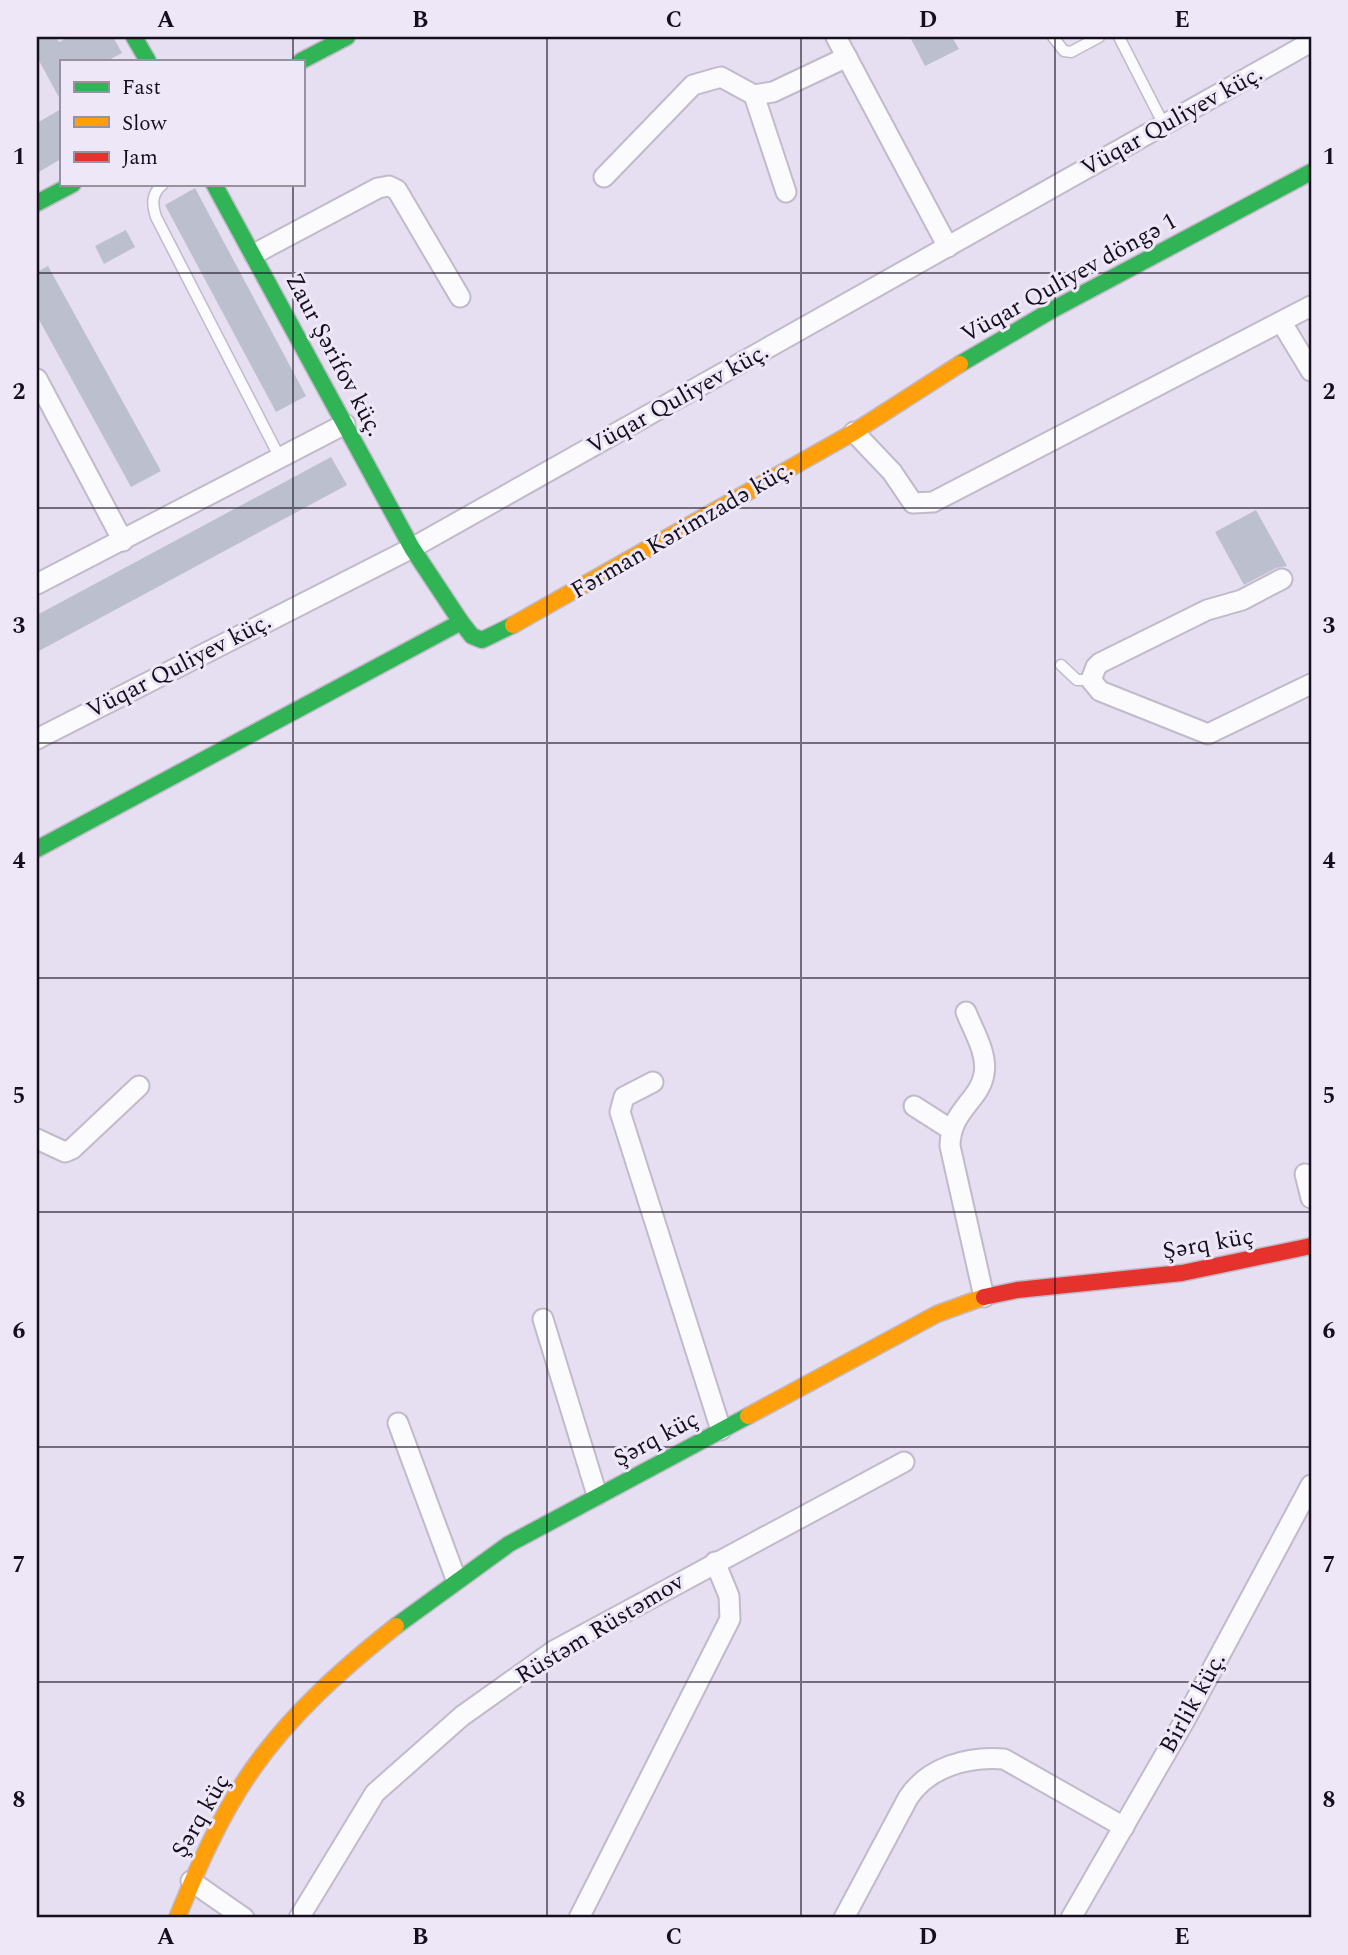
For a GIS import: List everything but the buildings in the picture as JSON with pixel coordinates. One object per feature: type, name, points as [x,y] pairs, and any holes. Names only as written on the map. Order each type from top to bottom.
[{"type":"street","points":[[134,37],[147,60]]},
{"type":"street","points":[[303,60],[347,37]]},
{"type":"street","points":[[836,37],[948,247]]},
{"type":"street","name":"Vüqar Quliyev küç.","points":[[37,739],[412,548],[1311,43]]},
{"type":"street","points":[[604,177],[693,85],[721,77],[754,95],[786,87],[847,57]]},
{"type":"street","points":[[754,95],[786,191]]},
{"type":"street","name":"Vüqar Quliyev döngə 1","points":[[854,432],[946,372],[1052,310],[1311,172]]},
{"type":"street","points":[[37,203],[69,186]]},
{"type":"street","name":"Zaur Şərifov küç.","points":[[215,186],[412,548],[461,622]]},
{"type":"street","points":[[254,254],[378,188],[389,186],[397,190],[460,297]]},
{"type":"street","points":[[854,432],[886,464],[913,503],[933,502],[1311,306]]},
{"type":"street","points":[[1282,323],[1311,372]]},
{"type":"street","points":[[37,379],[123,541]]},
{"type":"street","points":[[37,584],[345,424]]},
{"type":"street","name":"Fərman Kərimzadə küç.","points":[[461,622],[472,636],[482,640],[494,636],[854,432]]},
{"type":"street","points":[[1282,579],[1242,600],[1208,610],[1100,663],[1091,680],[1100,691],[1208,734],[1311,684]]},
{"type":"street","points":[[37,849],[461,622]]},
{"type":"street","points":[[965,1012],[983,1055],[984,1075],[950,1129],[950,1146],[984,1297]]},
{"type":"street","points":[[653,1082],[624,1097],[620,1112],[720,1430]]},
{"type":"street","points":[[37,1139],[65,1152],[72,1149],[139,1086]]},
{"type":"street","points":[[914,1106],[950,1129]]},
{"type":"street","points":[[1305,1174],[1311,1198]]},
{"type":"street","name":"Şərq küç","points":[[177,1918],[212,1838],[266,1751],[297,1717],[389,1631],[456,1579],[509,1544],[937,1314],[984,1297],[1030,1288],[1182,1273],[1311,1246]]},
{"type":"street","points":[[543,1319],[597,1495]]},
{"type":"street","points":[[398,1423],[456,1579]]},
{"type":"street","name":"Rüstəm Rüstəmov","points":[[299,1918],[375,1793],[462,1716],[555,1650],[904,1462]]},
{"type":"street","name":"Birlik küç.","points":[[1071,1918],[1124,1827],[1311,1485]]},
{"type":"street","name":"Rüstəm Rüstəmov","points":[[579,1918],[730,1619],[729,1596],[715,1562]]},
{"type":"street","points":[[844,1918],[908,1798],[917,1784],[935,1771],[984,1757],[1004,1759],[1124,1827]]},
{"type":"street","points":[[191,1881],[244,1918]]},
{"type":"lane","points":[[1053,37],[1064,51],[1071,52],[1099,37]]},
{"type":"lane","points":[[1119,37],[1164,125]]},
{"type":"lane","points":[[161,186],[155,192],[152,205],[156,218],[280,458]]},
{"type":"lane","points":[[1061,665],[1077,680],[1091,680]]},
{"type":"traffic: fast","points":[[134,37],[147,60]]},
{"type":"traffic: fast","points":[[303,60],[347,37]]},
{"type":"traffic: fast","points":[[960,364],[1052,310],[1311,172]]},
{"type":"traffic: fast","points":[[37,203],[69,186]]},
{"type":"traffic: fast","points":[[215,186],[412,548],[461,622]]},
{"type":"traffic: fast","points":[[37,849],[461,622],[472,636],[482,640],[513,625]]},
{"type":"traffic: fast","points":[[396,1626],[509,1544],[748,1416]]},
{"type":"traffic: slow","points":[[513,625],[854,432],[960,364]]},
{"type":"traffic: slow","points":[[748,1416],[937,1314],[984,1297]]},
{"type":"traffic: slow","points":[[177,1918],[220,1824],[240,1787],[267,1749],[319,1693],[396,1626]]},
{"type":"traffic: jam","points":[[984,1297],[1017,1290],[1182,1273],[1311,1246]]}]
